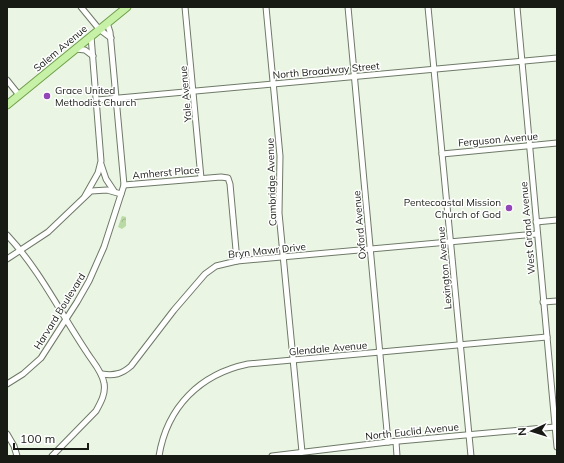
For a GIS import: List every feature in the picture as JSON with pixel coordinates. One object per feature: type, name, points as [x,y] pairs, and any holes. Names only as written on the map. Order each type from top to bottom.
[{"type":"main road","name":"Salem Avenue","points":[[7,105],[127,7]]},
{"type":"street","points":[[81,7],[99,29],[111,38]]},
{"type":"street","name":"Yale Avenue","points":[[185,7],[202,178]]},
{"type":"street","name":"Cambridge Avenue","points":[[266,7],[280,156],[279,200],[302,452]]},
{"type":"street","name":"Oxford Avenue","points":[[348,7],[388,442]]},
{"type":"street","name":"Lexington Avenue","points":[[428,7],[471,456]]},
{"type":"street","name":"West Grand Avenue","points":[[517,7],[557,447]]},
{"type":"street","name":"Harvard Boulevard","points":[[7,384],[23,374],[41,358],[77,302],[96,265],[111,227],[124,185],[111,38],[107,23]]},
{"type":"street","points":[[91,36],[101,164],[106,179],[114,191]]},
{"type":"street","points":[[76,49],[85,50],[93,56]]},
{"type":"street","name":"North Broadway Street","points":[[97,100],[557,58]]},
{"type":"street","points":[[7,80],[19,95]]},
{"type":"street","name":"Ferguson Avenue","points":[[442,154],[557,143]]},
{"type":"street","points":[[85,196],[101,164]]},
{"type":"street","name":"Amherst Place","points":[[124,185],[202,178],[228,178],[237,261]]},
{"type":"street","points":[[7,259],[21,251],[59,223],[91,191],[114,191],[121,194]]},
{"type":"street","points":[[536,222],[557,220]]},
{"type":"street","name":"Bryn Mawr Drive","points":[[102,374],[116,374],[123,372],[131,366],[174,310],[208,272],[221,264],[284,256],[537,234]]},
{"type":"street","points":[[7,235],[21,251],[66,319],[102,374],[104,382],[104,393],[101,403],[96,411],[52,456]]},
{"type":"street","points":[[543,302],[557,301]]},
{"type":"street","name":"Glendale Avenue","points":[[159,456],[164,435],[173,416],[183,401],[201,384],[217,374],[233,367],[248,364],[547,337]]},
{"type":"street","points":[[551,382],[557,382]]},
{"type":"street","name":"North Euclid Avenue","points":[[272,456],[388,442],[555,427]]},
{"type":"street","points":[[7,434],[14,446],[17,456]]},
{"type":"street","points":[[396,442],[398,456]]},
{"type":"green space","points":[[122,216],[126,217],[126,226],[122,229],[118,227]]},
{"type":"place","name":"Grace United Methodist Church","points":[[47,96]]},
{"type":"place","name":"Pentecoastal Mission Church of God","points":[[509,208]]}]
